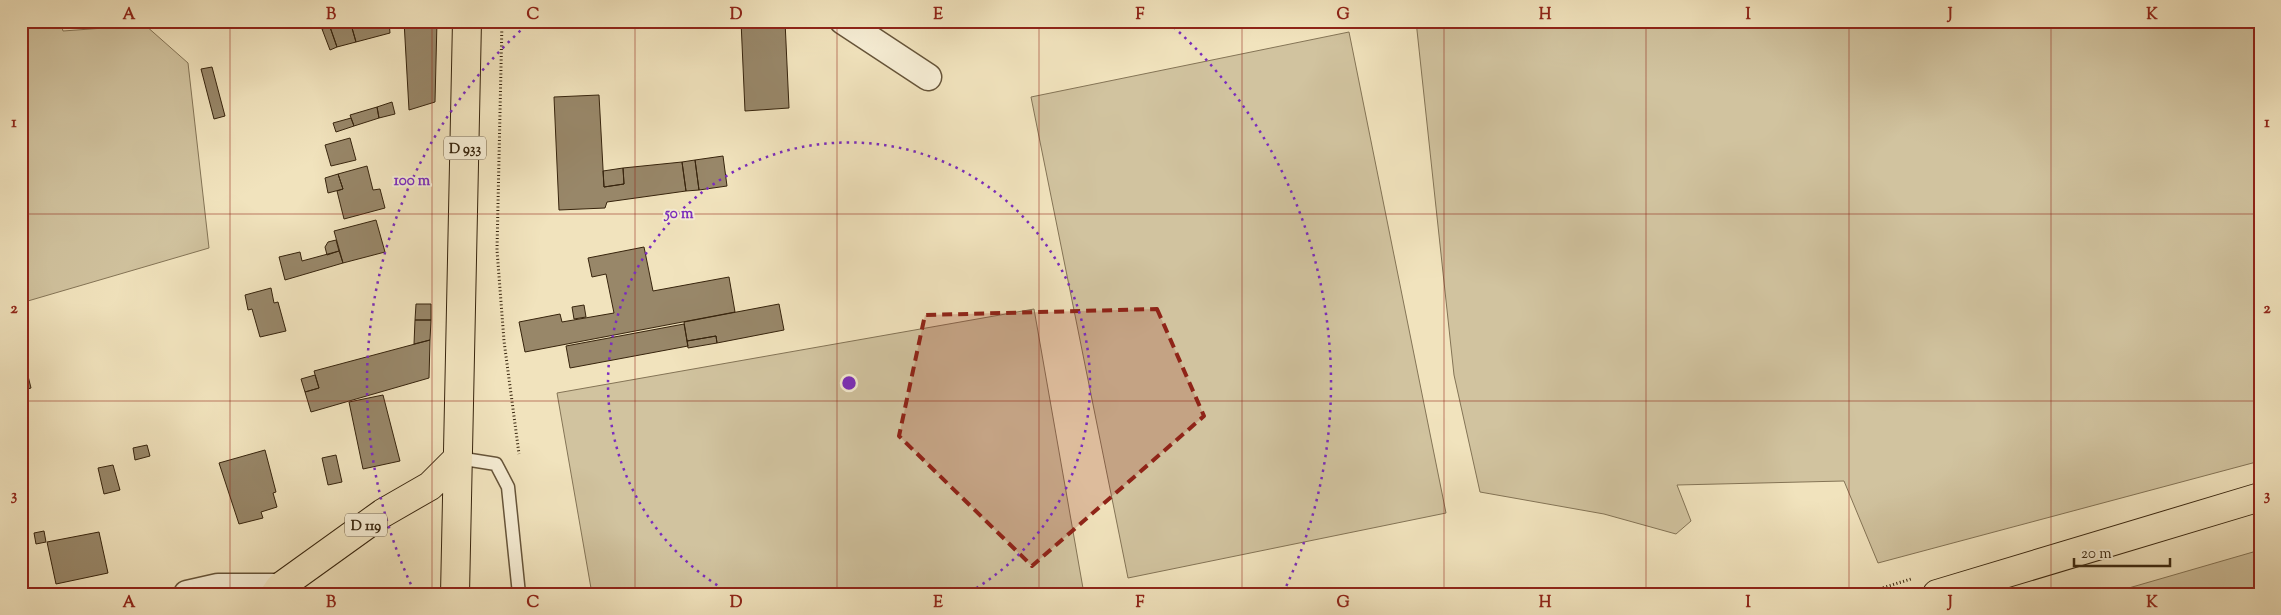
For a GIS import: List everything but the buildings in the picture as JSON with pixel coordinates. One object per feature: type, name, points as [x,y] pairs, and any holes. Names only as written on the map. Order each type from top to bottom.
[{"type":"main road","name":"D 933","points":[[455,594],[467,21]]},
{"type":"main road","name":"D 119","points":[[278,590],[383,513],[430,486],[458,458]]},
{"type":"main road","points":[[1937,594],[2260,497]]},
{"type":"street","points":[[843,21],[928,77]]},
{"type":"street","points":[[187,594],[218,587],[278,590]]},
{"type":"lane","points":[[458,458],[496,464],[508,487],[519,594]]},
{"type":"path","points":[[502,21],[497,250],[504,341],[520,458]]},
{"type":"highlighted area","points":[[1157,309],[1204,416],[1032,566],[899,436],[925,315]]},
{"type":"shaded area","points":[[21,21],[60,21],[63,31],[145,25],[188,63],[209,248],[21,303]]},
{"type":"shaded area","points":[[1416,21],[2260,21],[2260,461],[1878,563],[1844,481],[1677,485],[1691,521],[1676,534],[1604,514],[1480,492],[1454,375]]},
{"type":"shaded area","points":[[1349,32],[1446,513],[1128,578],[1031,97]]},
{"type":"shaded area","points":[[1034,309],[1084,594],[592,594],[557,393]]},
{"type":"shaded area","points":[[2260,550],[2260,594],[2108,594]]}]
